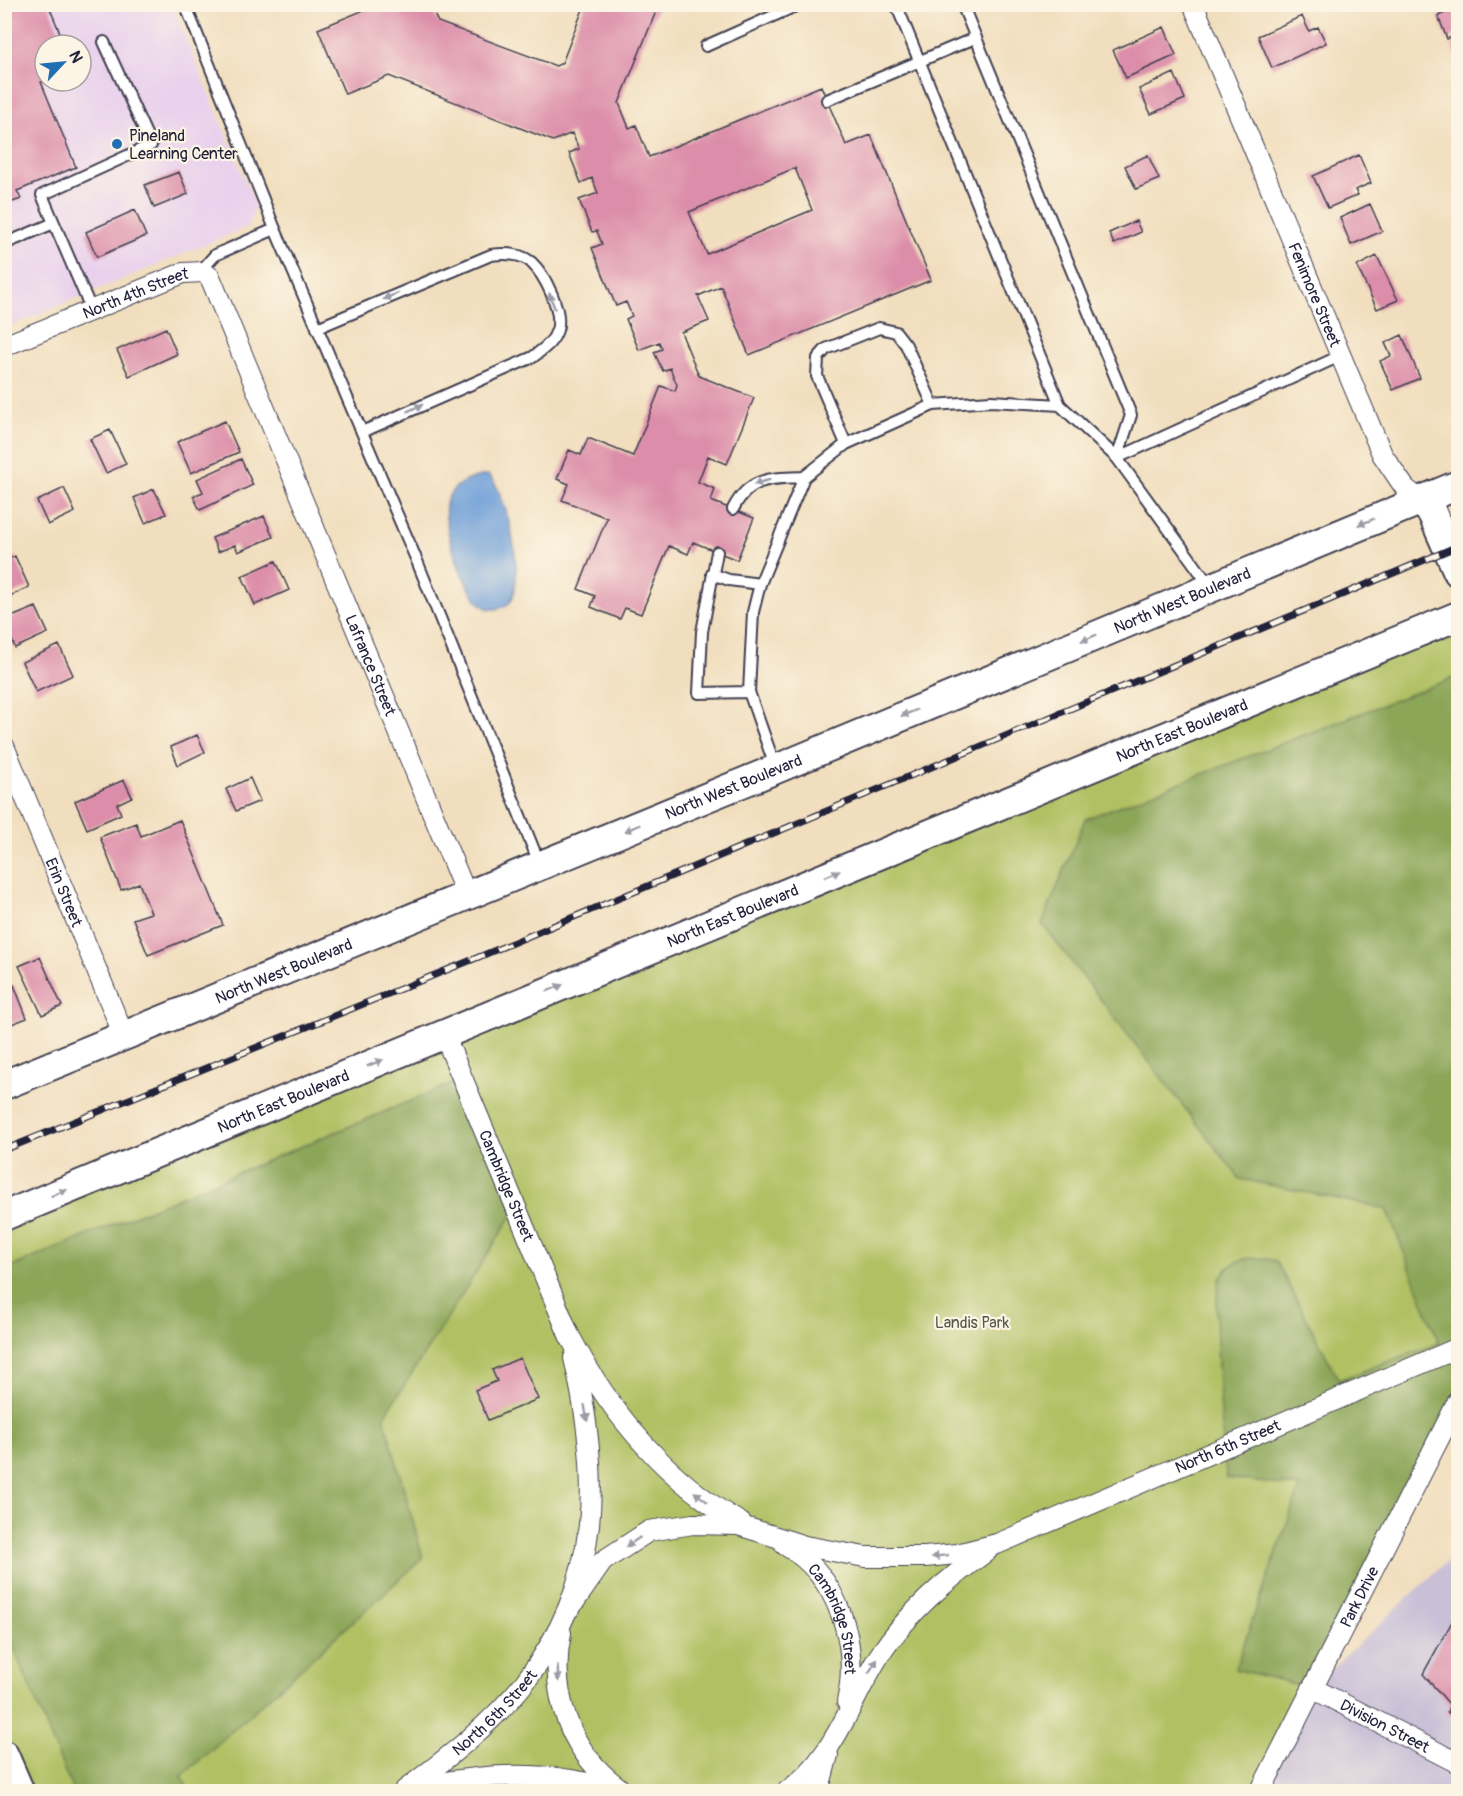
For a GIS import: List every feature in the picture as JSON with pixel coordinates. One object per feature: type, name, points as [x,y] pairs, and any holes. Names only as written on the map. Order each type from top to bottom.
[{"type":"main road","name":"North West Boulevard","points":[[4,1085],[776,769],[1458,484]]},
{"type":"main road","name":"Fenimore Street","points":[[1420,500],[1432,513],[1458,572]]},
{"type":"main road","name":"North East Boulevard","points":[[4,1216],[1458,616]]},
{"type":"main road","points":[[4,1755],[20,1791]]},
{"type":"street","name":"Fenimore Street","points":[[1193,4],[1382,454],[1405,488],[1420,500]]},
{"type":"street","name":"North 4th Street","points":[[4,346],[183,273],[200,272],[210,277],[214,284],[275,434]]},
{"type":"street","name":"Lafrance Street","points":[[275,434],[466,896]]},
{"type":"street","name":"Erin Street","points":[[4,747],[124,1036]]},
{"type":"street","name":"Cambridge Street","points":[[444,1034],[569,1335],[604,1396],[630,1431],[702,1500],[790,1548],[807,1563],[829,1591],[842,1617],[851,1654],[851,1680],[845,1713],[833,1740],[818,1791]]},
{"type":"street","name":"Cambridge Street","points":[[569,1335],[586,1409],[592,1476],[587,1534],[557,1664],[559,1691],[566,1718],[588,1759],[622,1791]]},
{"type":"street","name":"North 6th Street","points":[[404,1791],[464,1743],[524,1683],[603,1561],[649,1531],[693,1524],[738,1525],[805,1546],[865,1557],[926,1557],[957,1554],[997,1544],[1458,1348]]},
{"type":"street","name":"Park Drive","points":[[1260,1791],[1458,1401]]},
{"type":"street","name":"North 6th Street","points":[[786,1791],[812,1769],[833,1740],[880,1655],[903,1625],[934,1592],[997,1544]]},
{"type":"street","name":"Division Street","points":[[1312,1688],[1458,1763]]},
{"type":"street","name":"North 6th Street","points":[[404,1791],[445,1781],[524,1775],[568,1778],[622,1791]]},
{"type":"lane","points":[[185,4],[275,229],[417,561],[540,866]]},
{"type":"lane","points":[[706,46],[800,4]]},
{"type":"lane","points":[[896,4],[1060,405],[1117,458],[1210,586]]},
{"type":"lane","points":[[962,4],[1131,415],[1117,458]]},
{"type":"lane","points":[[827,100],[975,38]]},
{"type":"lane","points":[[91,309],[42,195],[151,146],[104,42]]},
{"type":"lane","points":[[4,244],[54,223]]},
{"type":"lane","points":[[200,272],[215,255],[275,229]]},
{"type":"lane","points":[[317,328],[491,255],[510,253],[530,262],[546,283],[555,308],[558,328],[549,344],[533,357],[362,432]]},
{"type":"lane","points":[[846,444],[817,376],[818,358],[826,349],[879,328],[897,332],[906,345],[933,405]]},
{"type":"lane","points":[[1117,458],[1340,356]]},
{"type":"lane","points":[[776,769],[748,692],[753,612],[760,584],[804,477],[846,444],[933,405],[991,401],[1060,405]]},
{"type":"lane","points":[[733,509],[740,495],[750,486],[763,480],[804,477]]},
{"type":"lane","points":[[717,552],[702,632],[699,693],[748,692]]},
{"type":"lane","points":[[712,574],[729,580],[760,584]]},
{"type":"shaded area","name":"Pineland Learning Center","points":[[5,5],[172,5],[256,206],[247,227],[5,328]]},
{"type":"shaded area","points":[[1458,1551],[1458,1791],[1257,1792],[1311,1688]]},
{"type":"green space","name":"Landis Park","points":[[1458,616],[1458,1401],[1259,1791],[19,1791],[4,1756],[4,1216]]},
{"type":"green space","points":[[1458,676],[1458,1402],[1311,1688],[1235,1669],[1300,1487],[1226,1478],[1216,1315],[1220,1279],[1231,1266],[1244,1259],[1260,1258],[1276,1261],[1339,1380],[1439,1343],[1387,1209],[1240,1179],[1042,924],[1085,819]]},
{"type":"green space","points":[[461,1080],[515,1211],[384,1417],[423,1558],[182,1776],[188,1791],[73,1791],[5,1627],[4,1270]]},
{"type":"water","points":[[488,475],[495,484],[508,517],[515,559],[514,594],[508,604],[495,609],[489,609],[479,602],[463,576],[451,541],[446,510],[447,500],[454,489],[469,479]]},
{"type":"building","points":[[4,4],[48,4],[60,33],[33,33],[33,93],[46,93],[76,167],[17,191],[21,199],[4,205]]},
{"type":"building","points":[[364,4],[440,4],[435,16],[438,22],[556,66],[562,63],[585,4],[659,4],[619,103],[629,128],[636,125],[649,157],[821,86],[846,145],[871,135],[931,280],[749,355],[721,286],[698,296],[709,321],[681,332],[699,376],[754,398],[727,464],[708,456],[698,482],[715,489],[711,501],[754,518],[737,560],[693,542],[688,554],[669,546],[641,614],[625,608],[620,619],[591,607],[595,596],[578,589],[607,518],[562,500],[569,484],[557,479],[569,450],[581,455],[588,438],[633,456],[661,386],[675,391],[677,385],[670,368],[663,371],[654,352],[662,349],[659,342],[639,350],[626,319],[632,316],[626,302],[616,306],[592,248],[602,244],[597,231],[592,232],[579,200],[598,193],[592,178],[581,183],[569,153],[579,149],[572,133],[553,141],[389,76],[345,94],[318,29],[362,11]],"holes":[[[795,168],[812,210],[707,254],[689,212]]]},
{"type":"building","points":[[1458,7],[1458,34],[1447,39],[1438,16]]},
{"type":"building","points":[[1302,16],[1309,31],[1318,27],[1326,43],[1272,68],[1258,36]]},
{"type":"building","points":[[1164,27],[1176,55],[1126,78],[1113,50]]},
{"type":"building","points":[[1458,42],[1458,60],[1452,45]]},
{"type":"building","points":[[1174,73],[1185,99],[1151,114],[1139,89]]},
{"type":"building","points":[[1148,155],[1159,179],[1136,189],[1125,166]]},
{"type":"building","points":[[1359,155],[1371,183],[1355,190],[1358,195],[1328,208],[1313,176]]},
{"type":"building","points":[[179,172],[188,194],[154,208],[145,185]]},
{"type":"building","points":[[1370,204],[1382,231],[1351,245],[1340,218]]},
{"type":"building","points":[[135,210],[146,236],[97,257],[86,232]]},
{"type":"building","points":[[1136,221],[1141,232],[1114,244],[1109,233]]},
{"type":"building","points":[[1377,256],[1398,300],[1377,309],[1357,266]]},
{"type":"building","points":[[166,328],[177,354],[129,376],[117,350]]},
{"type":"building","points":[[1402,335],[1420,378],[1393,390],[1380,361],[1391,356],[1385,343]]},
{"type":"building","points":[[225,421],[239,452],[191,473],[177,442]]},
{"type":"building","points":[[110,430],[126,464],[106,473],[90,439]]},
{"type":"building","points":[[241,459],[253,485],[200,510],[193,496],[203,492],[197,479]]},
{"type":"building","points":[[64,488],[75,512],[48,525],[37,501]]},
{"type":"building","points":[[154,489],[166,514],[145,523],[134,498]]},
{"type":"building","points":[[264,516],[273,537],[238,552],[235,545],[218,552],[212,538]]},
{"type":"building","points":[[15,556],[29,587],[4,599],[4,561]]},
{"type":"building","points":[[276,561],[289,590],[255,605],[242,576]]},
{"type":"building","points":[[36,607],[48,633],[15,648],[4,620]]},
{"type":"building","points":[[59,645],[73,675],[36,692],[22,662]]},
{"type":"building","points":[[197,735],[205,752],[178,765],[171,747]]},
{"type":"building","points":[[250,778],[260,801],[236,811],[226,789]]},
{"type":"building","points":[[124,780],[132,797],[117,804],[121,814],[87,829],[75,801]]},
{"type":"building","points":[[180,820],[223,925],[148,955],[133,919],[151,913],[139,883],[121,890],[100,837],[136,823],[141,836]]},
{"type":"building","points":[[40,957],[62,1006],[42,1015],[19,966]]},
{"type":"building","points":[[14,985],[27,1018],[4,1027],[4,988]]},
{"type":"building","points":[[520,1358],[538,1399],[488,1420],[475,1390],[497,1381],[492,1370]]},
{"type":"building","points":[[1458,1611],[1458,1719],[1447,1712],[1450,1705],[1423,1674]]},
{"type":"railway","points":[[4,1150],[474,959],[1458,546]]},
{"type":"place","name":"Pineland Learning Center","points":[[117,144]]}]
